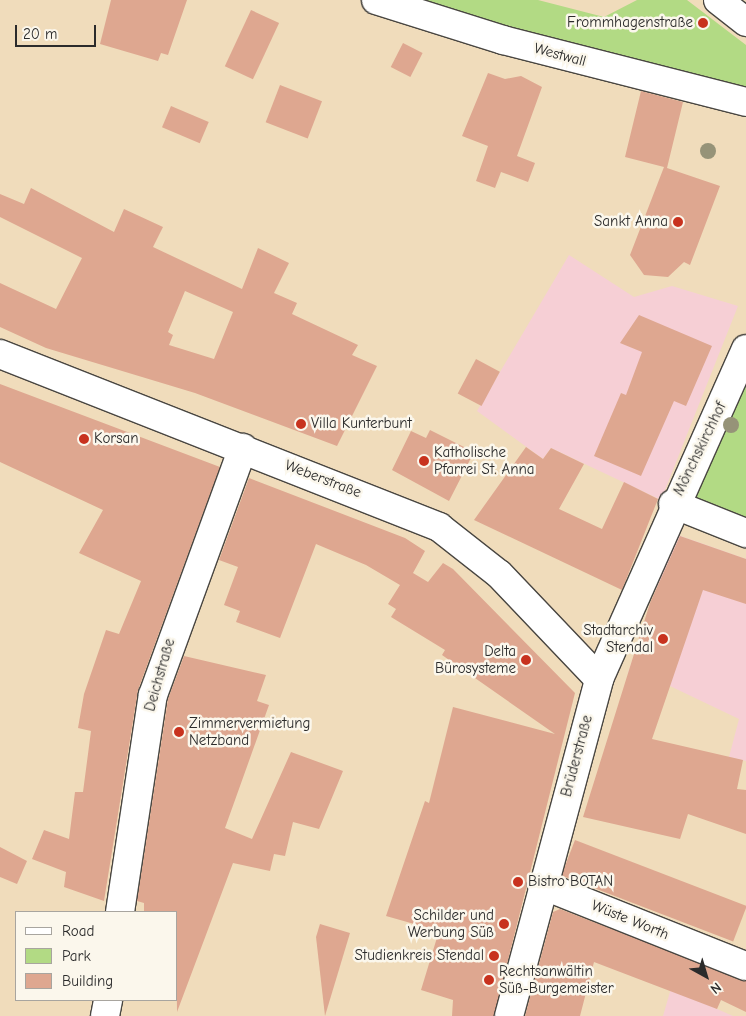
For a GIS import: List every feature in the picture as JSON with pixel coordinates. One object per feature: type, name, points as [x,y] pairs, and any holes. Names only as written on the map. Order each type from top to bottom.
[{"type":"street","name":"Westwall","points":[[376,0],[503,40],[746,102]]},
{"type":"street","points":[[718,0],[746,22]]},
{"type":"street","name":"Mönchskirchhof","points":[[746,349],[673,504],[746,533]]},
{"type":"street","name":"Weberstraße","points":[[0,354],[243,448],[439,527],[499,574],[599,679]]},
{"type":"street","name":"Deichstraße","points":[[120,911],[153,695],[243,448]]},
{"type":"street","name":"Brüderstraße","points":[[509,1016],[542,885],[599,679],[673,504]]},
{"type":"street","name":"Wüste Worth","points":[[542,885],[746,966]]},
{"type":"street","points":[[105,1016],[108,1001]]},
{"type":"shaded area","points":[[569,255],[634,297],[672,286],[738,306],[661,500],[551,448],[543,459],[477,411]]},
{"type":"shaded area","points":[[675,534],[746,559],[746,761],[729,757],[739,719],[670,686],[628,673]]},
{"type":"shaded area","points":[[672,985],[717,1009],[733,1016],[663,1016]]},
{"type":"green space","points":[[407,0],[538,0],[604,17],[637,0],[687,0],[746,45],[746,93]]},
{"type":"green space","points":[[746,377],[746,519],[695,499]]},
{"type":"building","points":[[111,0],[187,0],[168,55],[161,53],[158,61],[100,44]]},
{"type":"building","points":[[251,10],[279,23],[253,79],[225,66]]},
{"type":"building","points":[[403,43],[423,53],[410,77],[391,67]]},
{"type":"building","points":[[488,73],[505,79],[521,76],[542,87],[517,156],[535,163],[528,182],[501,172],[495,188],[476,181],[488,146],[462,136]]},
{"type":"building","points":[[280,85],[322,101],[308,138],[266,122]]},
{"type":"building","name":"Sankt Anna","points":[[641,91],[683,102],[667,168],[720,186],[690,265],[684,262],[668,277],[644,275],[630,255],[664,167],[625,157]]},
{"type":"building","points":[[171,106],[209,122],[200,143],[162,127]]},
{"type":"building","points":[[31,188],[114,232],[124,209],[163,227],[153,247],[242,289],[258,248],[289,263],[274,293],[297,303],[292,314],[358,345],[352,355],[377,366],[337,446],[195,393],[46,348],[0,327],[0,283],[56,309],[82,258],[0,217],[0,194],[24,204]],"holes":[[[185,291],[233,312],[214,359],[169,345],[173,335],[168,332]]]},
{"type":"building","points":[[639,315],[712,346],[686,406],[674,401],[641,476],[594,456],[621,393],[626,395],[642,352],[620,343]]},
{"type":"building","points":[[476,359],[500,372],[482,406],[458,393]]},
{"type":"building","points":[[0,384],[220,467],[138,690],[104,901],[64,887],[66,872],[32,859],[44,830],[69,839],[75,792],[83,792],[91,731],[78,728],[84,694],[106,630],[119,634],[141,581],[79,553],[103,510],[0,462]]},
{"type":"building","name":"Katholische Pfarrei St. Anna","points":[[430,430],[474,452],[449,501],[392,470],[411,431],[426,438]]},
{"type":"building","points":[[526,447],[543,459],[551,448],[584,464],[559,509],[602,529],[624,482],[658,499],[622,590],[474,520]]},
{"type":"building","points":[[249,478],[405,538],[425,551],[413,573],[428,582],[443,563],[453,569],[575,693],[494,1016],[452,1016],[453,1000],[421,990],[439,931],[386,916],[425,801],[429,803],[453,707],[555,734],[442,655],[445,650],[391,617],[396,609],[388,604],[400,585],[366,565],[316,544],[280,638],[236,622],[240,611],[224,605],[238,567],[219,560]]},
{"type":"building","points":[[680,536],[746,559],[746,604],[703,590],[652,739],[743,760],[737,789],[746,790],[746,834],[688,814],[680,839],[583,817],[650,603]]},
{"type":"building","points":[[184,656],[266,675],[257,701],[269,705],[225,828],[252,839],[291,752],[343,771],[319,829],[293,822],[285,856],[274,854],[270,871],[233,863],[177,1012],[178,911],[144,911],[144,903],[137,901],[168,699]]},
{"type":"building","points":[[575,840],[746,906],[733,941],[561,875]]},
{"type":"building","points":[[0,847],[27,861],[17,884],[0,877]]},
{"type":"building","points":[[560,909],[746,981],[746,1012],[721,1000],[717,1009],[594,962],[580,1016],[525,1016],[553,912]]},
{"type":"building","points":[[320,924],[350,933],[325,1016],[316,937]]},
{"type":"place","name":"Frommhagenstraße","points":[[703,23]]},
{"type":"place","name":"Sankt Anna","points":[[678,222]]},
{"type":"place","name":"Villa Kunterbunt","points":[[301,424]]},
{"type":"place","name":"Korsan","points":[[84,439]]},
{"type":"place","name":"Katholische Pfarrei St. Anna","points":[[424,461]]},
{"type":"place","name":"Stadtarchiv Stendal","points":[[663,639]]},
{"type":"place","name":"Delta Bürosysteme","points":[[526,660]]},
{"type":"place","name":"Zimmervermietung Netzband","points":[[179,732]]},
{"type":"place","name":"Bistro BOTAN","points":[[518,882]]},
{"type":"place","name":"Schilder und Werbung Süß","points":[[504,924]]},
{"type":"place","name":"Studienkreis Stendal","points":[[494,956]]},
{"type":"place","name":"Rechtsanwältin Süß-Burgemeister","points":[[489,980]]}]
